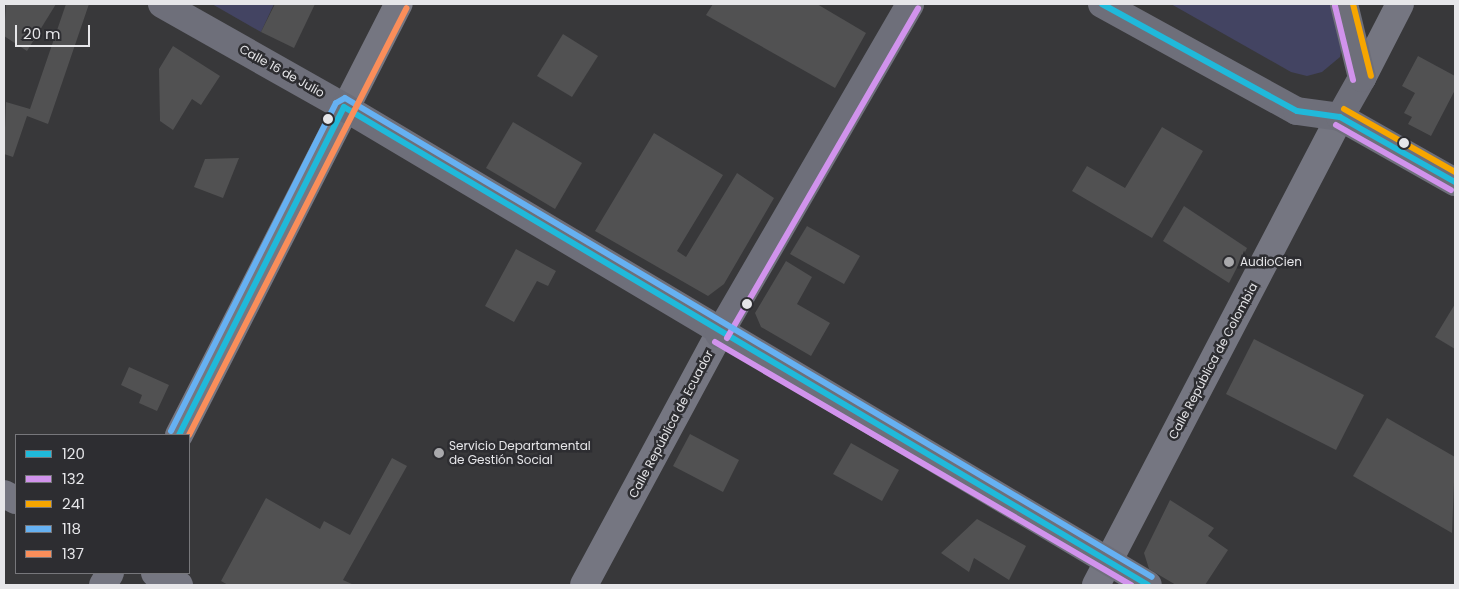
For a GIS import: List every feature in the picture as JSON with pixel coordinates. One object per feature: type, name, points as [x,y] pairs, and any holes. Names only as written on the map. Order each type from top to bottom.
[{"type":"main road","name":"Calle 16 de Julio","points":[[162,4],[344,107],[719,334],[1148,585]]},
{"type":"main road","name":"Calle República de Ecuador","points":[[719,334],[910,4]]},
{"type":"main road","points":[[1102,4],[1297,111],[1340,117],[1455,182]]},
{"type":"main road","points":[[1344,4],[1362,78]]},
{"type":"main road","name":"Calle República de Colombia","points":[[1340,117],[1362,78]]},
{"type":"street","points":[[180,434],[344,107],[399,4]]},
{"type":"street","name":"Calle República de Colombia","points":[[1362,78],[1400,4]]},
{"type":"street","name":"Calle República de Colombia","points":[[1096,585],[1340,117]]},
{"type":"street","name":"Calle República de Ecuador","points":[[584,585],[719,334]]},
{"type":"street","points":[[103,585],[109,574]]},
{"type":"street","points":[[157,574],[179,585]]},
{"type":"shaded area","points":[[212,4],[274,4],[261,32]]},
{"type":"shaded area","points":[[1171,4],[1331,4],[1342,45],[1340,57],[1322,72],[1307,76],[1291,72]]},
{"type":"building","points":[[6,4],[56,4],[27,51],[4,36]]},
{"type":"building","points":[[66,4],[89,4],[48,124],[27,116],[13,157],[4,154],[6,102],[30,109]]},
{"type":"building","points":[[275,4],[315,4],[294,48],[261,32]]},
{"type":"building","points":[[713,4],[817,4],[866,33],[835,88],[706,15]]},
{"type":"building","points":[[563,34],[598,56],[572,97],[537,76]]},
{"type":"building","points":[[173,46],[220,76],[201,105],[192,99],[173,130],[160,121],[159,69]]},
{"type":"building","points":[[1418,56],[1455,76],[1455,90],[1431,136],[1408,124],[1412,117],[1404,113],[1415,93],[1402,86]]},
{"type":"building","points":[[513,122],[582,163],[555,209],[486,168]]},
{"type":"building","points":[[1162,127],[1203,151],[1152,238],[1072,191],[1087,166],[1125,188]]},
{"type":"building","points":[[654,133],[723,175],[677,251],[686,257],[737,173],[774,198],[724,284],[708,296],[595,231]]},
{"type":"building","points":[[239,158],[223,198],[194,187],[205,159]]},
{"type":"building","points":[[1184,206],[1247,248],[1229,283],[1163,241]]},
{"type":"building","points":[[807,226],[860,256],[844,284],[790,254]]},
{"type":"building","points":[[516,249],[556,271],[548,286],[537,281],[514,322],[485,306]]},
{"type":"building","points":[[786,261],[812,277],[797,304],[830,323],[811,356],[761,327],[755,313]]},
{"type":"building","points":[[1455,304],[1455,349],[1435,337]]},
{"type":"building","points":[[1254,339],[1364,395],[1336,450],[1226,394]]},
{"type":"building","points":[[129,367],[169,385],[157,411],[139,403],[142,395],[121,385]]},
{"type":"building","points":[[1387,418],[1455,457],[1452,533],[1353,476]]},
{"type":"building","points":[[690,434],[739,460],[723,492],[673,466]]},
{"type":"building","points":[[851,443],[899,470],[882,501],[833,474]]},
{"type":"building","points":[[392,458],[407,466],[343,580],[354,585],[228,585],[221,581],[266,498],[320,529],[324,521],[350,535]]},
{"type":"building","points":[[1170,500],[1214,528],[1208,536],[1228,550],[1205,585],[1176,585],[1149,569],[1144,553]]},
{"type":"building","points":[[977,519],[1026,546],[1009,580],[974,558],[969,572],[941,553]]},
{"type":"transit line","name":"120","points":[[1102,4],[1297,111],[1340,117],[1455,182]]},
{"type":"transit line","name":"241","points":[[1353,4],[1371,76]]},
{"type":"transit line","name":"132","points":[[1335,6],[1353,80]]},
{"type":"transit line","name":"137","points":[[190,434],[407,8]]},
{"type":"transit line","name":"132","points":[[727,338],[918,8]]},
{"type":"transit line","name":"118","points":[[171,431],[336,103],[345,98],[1152,577]]},
{"type":"transit line","name":"120","points":[[344,107],[1148,585]]},
{"type":"transit line","name":"120","points":[[180,434],[344,107]]},
{"type":"transit line","name":"241","points":[[1344,109],[1455,172]]},
{"type":"transit line","name":"132","points":[[1336,125],[1451,190]]},
{"type":"transit line","name":"132","points":[[715,342],[1131,585]]},
{"type":"place","name":"AudioCien","points":[[1229,262]]},
{"type":"place","name":"Servicio Departamental de Gestión Social","points":[[439,453]]}]
